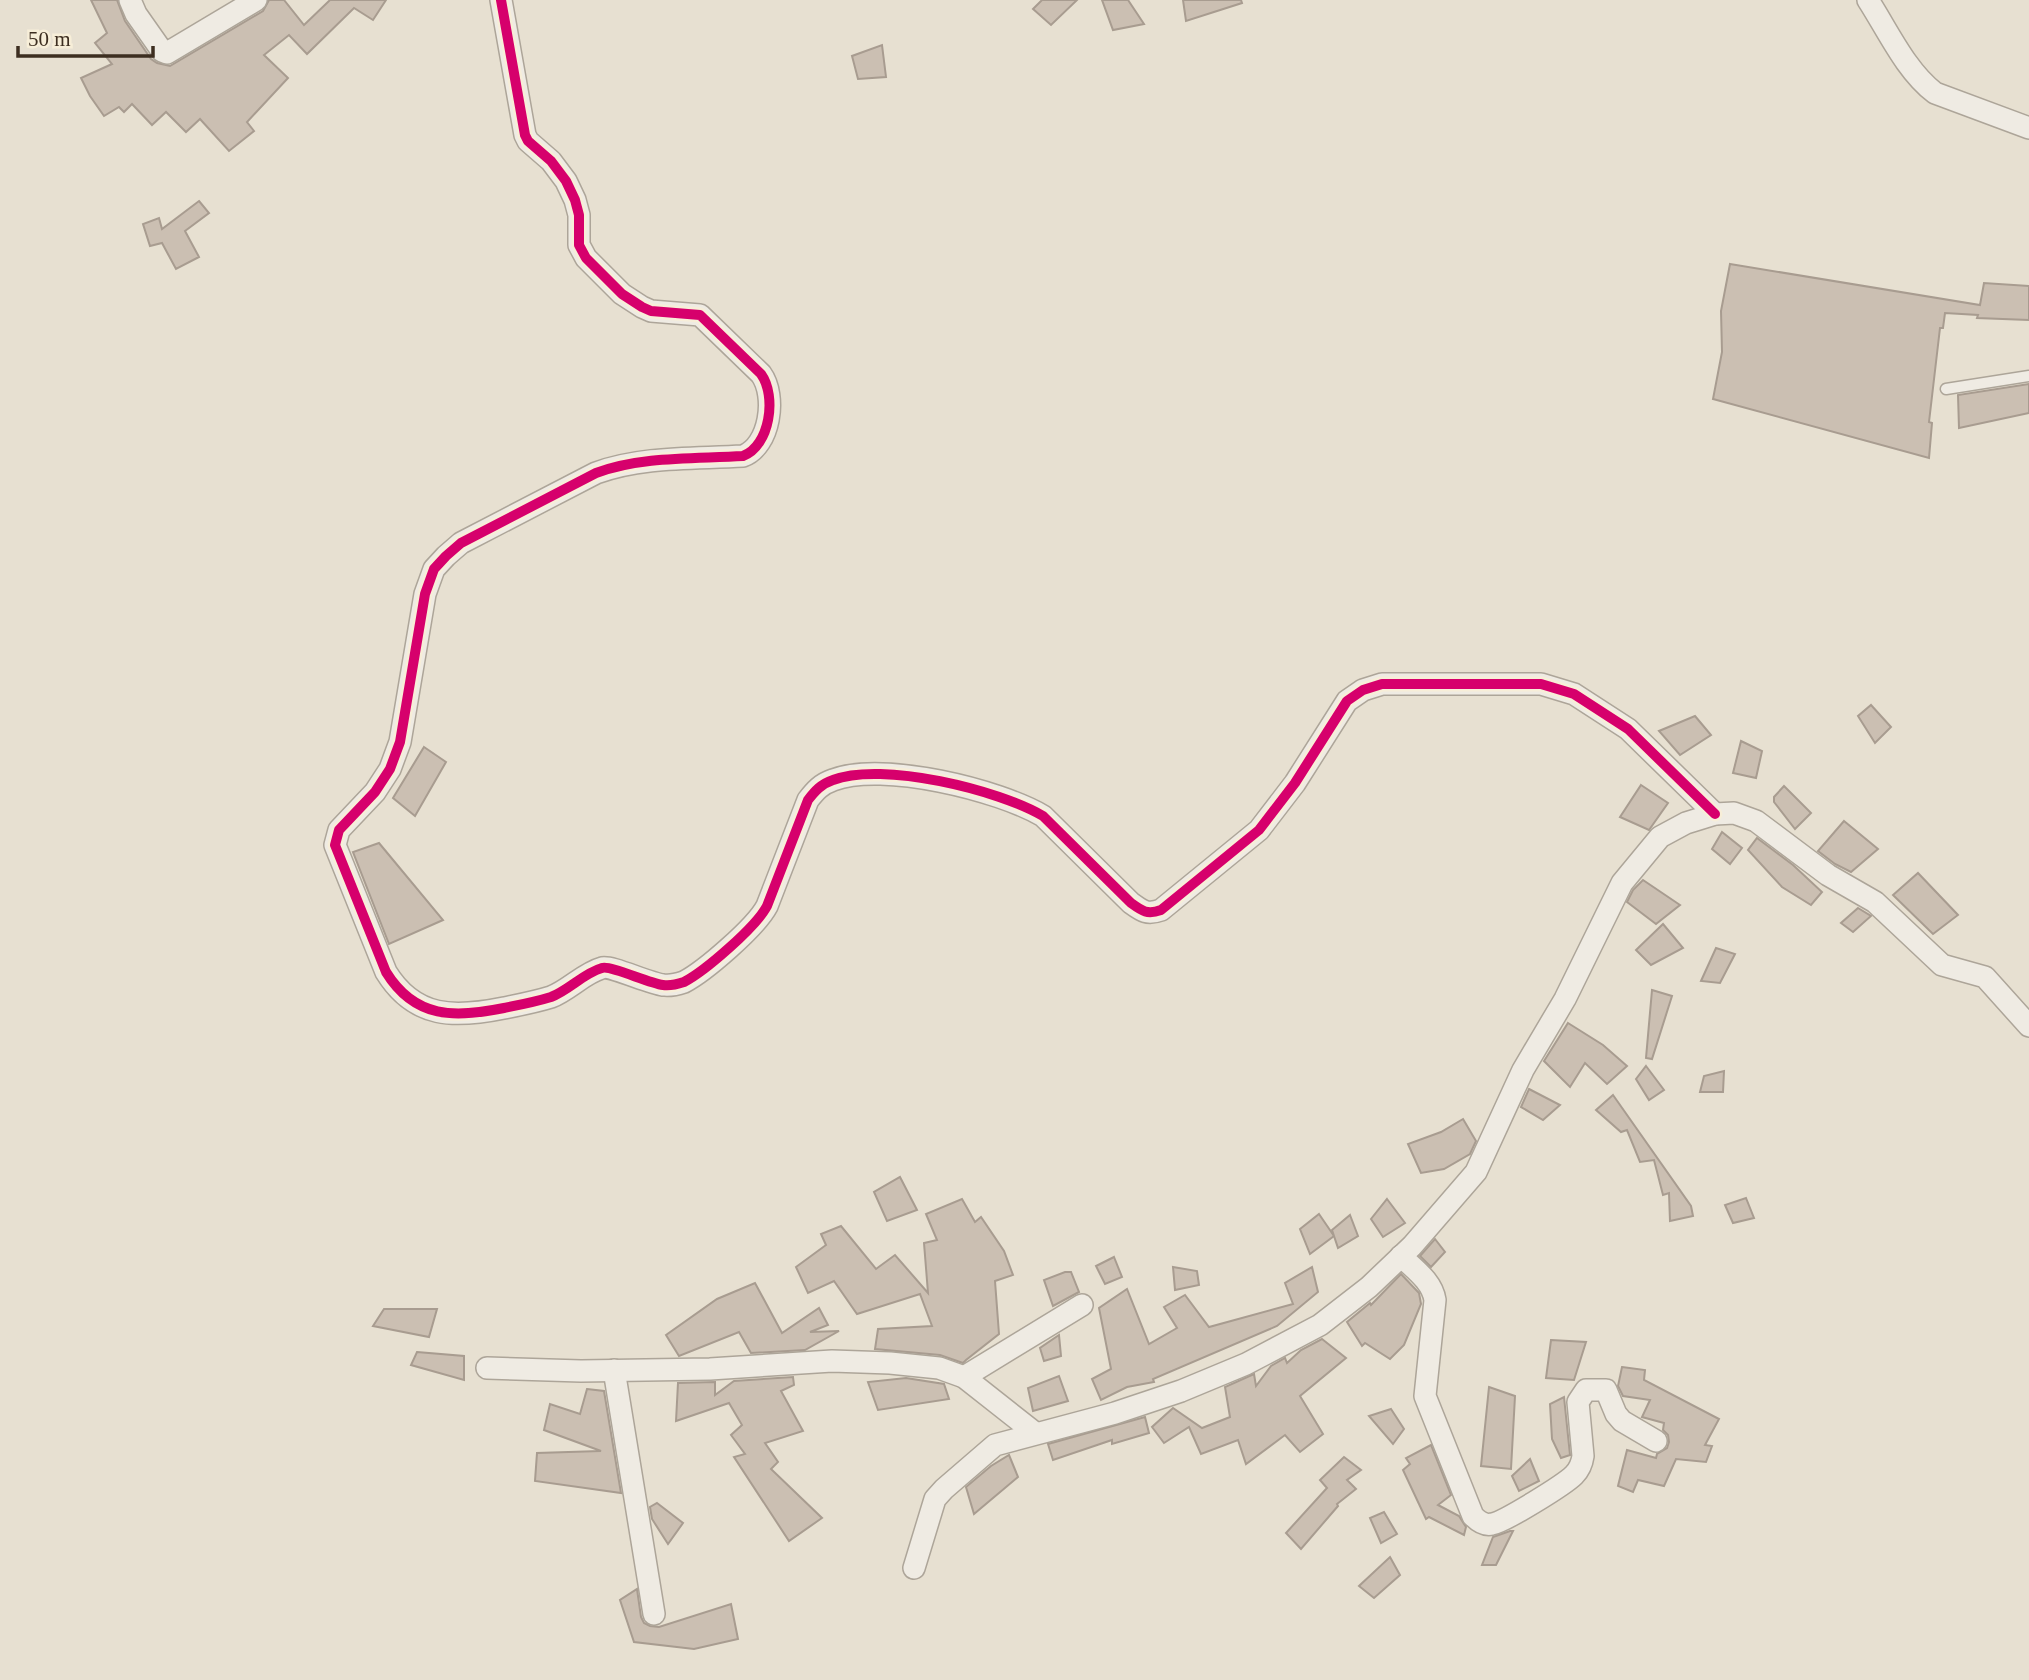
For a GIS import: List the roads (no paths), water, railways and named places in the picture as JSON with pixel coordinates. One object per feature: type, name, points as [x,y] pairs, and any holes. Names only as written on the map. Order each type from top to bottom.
[{"type":"street","points":[[130,0],[136,14],[162,51],[167,53],[256,0]]},
{"type":"street","points":[[501,0],[524,135],[551,161],[566,181],[579,215],[582,251],[622,294],[642,307],[652,311],[700,316],[761,374],[766,381],[769,396],[763,439],[752,453],[743,456],[641,462],[596,472],[461,543],[435,569],[425,594],[400,742],[390,769],[375,792],[339,830],[335,845],[386,972],[395,986],[408,998],[428,1010],[447,1014],[474,1014],[552,996],[596,970],[608,966],[637,979],[665,985],[682,983],[709,965],[760,916],[767,906],[808,800],[818,788],[846,776],[894,774],[973,789],[1030,809],[1043,816],[1131,903],[1150,914],[1161,910],[1259,830],[1289,792],[1347,701],[1363,690],[1382,684],[1541,684],[1574,694],[1628,729],[1715,814]]},
{"type":"street","points":[[1868,0],[1907,62],[1926,86],[1935,93],[2029,128]]},
{"type":"street","points":[[914,1568],[931,1508],[944,1489],[995,1445],[1115,1413],[1181,1391],[1246,1364],[1320,1325],[1369,1287],[1401,1256],[1476,1172],[1523,1070],[1564,999],[1622,883],[1660,837],[1686,823],[1715,814],[1734,813],[1756,821],[1828,875],[1875,902],[1942,965],[1984,977],[2029,1026]]},
{"type":"street","points":[[1401,1256],[1433,1292],[1435,1300],[1424,1396],[1473,1516],[1479,1522],[1490,1525],[1503,1520],[1573,1476],[1582,1462],[1577,1402],[1586,1390],[1606,1390],[1616,1414],[1622,1421],[1657,1441]]},
{"type":"street","points":[[964,1377],[1082,1306]]},
{"type":"street","points":[[487,1368],[710,1369],[832,1362],[890,1363],[939,1368],[964,1377],[1035,1433]]},
{"type":"street","points":[[614,1370],[654,1614]]},
{"type":"lane","points":[[1946,389],[2029,376]]}]
